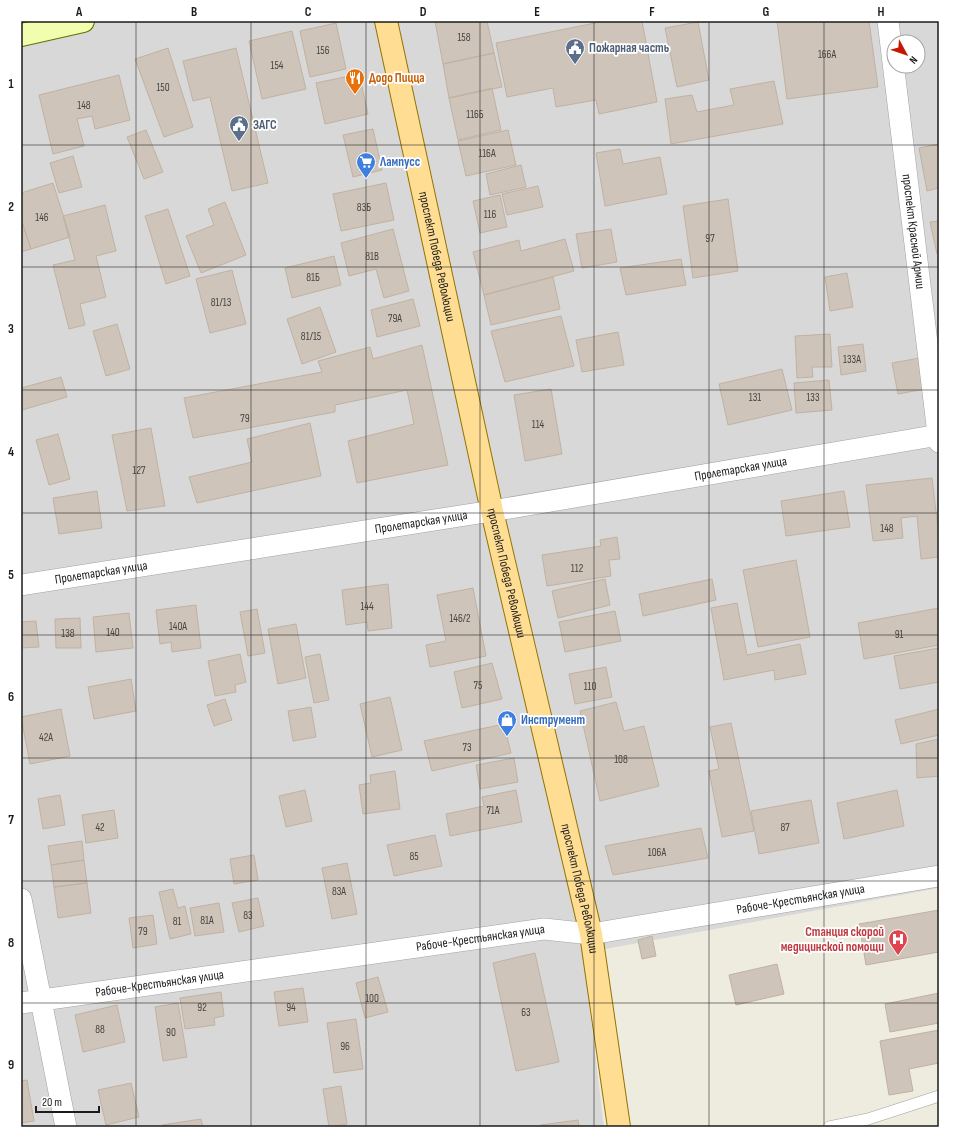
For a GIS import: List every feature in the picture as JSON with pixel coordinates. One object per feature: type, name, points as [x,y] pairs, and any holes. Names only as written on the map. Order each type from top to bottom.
[{"type":"main road","points":[[21,35],[83,21]]},
{"type":"main road","name":"проспект Победа Революции","points":[[386,21],[492,511],[591,934],[618,1127]]},
{"type":"street","name":"проспект Красной Армии","points":[[888,21],[939,437]]},
{"type":"street","name":"Пролетарская улица","points":[[21,585],[492,511],[939,437]]},
{"type":"street","name":"Рабоче-Крестьянская улица","points":[[31,1001],[544,928],[591,934],[939,876]]},
{"type":"street","points":[[21,899],[31,1001],[66,1127]]},
{"type":"lane","points":[[829,1127],[868,1119],[939,1096]]},
{"type":"shaded area","points":[[21,21],[939,21],[939,888],[583,953],[604,1127],[21,1127]]},
{"type":"building","points":[[435,21],[487,21],[494,53],[443,64]]},
{"type":"building","name":"Пожарная часть","points":[[605,21],[642,21],[657,102],[599,114],[596,100],[556,107],[553,88],[507,97],[496,43]]},
{"type":"building","points":[[777,21],[869,21],[878,87],[787,99]]},
{"type":"building","points":[[698,22],[709,80],[677,87],[665,28]]},
{"type":"building","points":[[336,23],[346,69],[310,77],[300,31]]},
{"type":"building","points":[[292,31],[306,89],[262,99],[249,41]]},
{"type":"building","points":[[168,48],[193,127],[164,137],[135,59]]},
{"type":"building","name":"ЗАГС","points":[[236,48],[268,183],[232,191],[210,97],[193,101],[183,61]]},
{"type":"building","points":[[494,53],[502,87],[449,98],[443,64]]},
{"type":"building","points":[[359,74],[368,114],[325,124],[316,83]]},
{"type":"building","points":[[119,75],[130,120],[95,129],[92,116],[77,119],[84,146],[53,154],[39,95]]},
{"type":"building","points":[[774,81],[783,124],[671,144],[665,99],[692,95],[697,112],[734,105],[730,89]]},
{"type":"building","points":[[492,88],[501,130],[458,140],[449,98]]},
{"type":"building","points":[[373,129],[382,170],[353,177],[343,135]]},
{"type":"building","points":[[146,130],[163,172],[144,179],[127,137]]},
{"type":"building","points":[[508,130],[516,165],[466,176],[458,141]]},
{"type":"building","points":[[939,144],[939,188],[927,191],[919,148]]},
{"type":"building","points":[[620,149],[623,164],[660,157],[667,194],[605,206],[596,153]]},
{"type":"building","points":[[73,156],[82,187],[59,193],[50,163]]},
{"type":"building","points":[[521,165],[526,187],[490,195],[486,174]]},
{"type":"building","points":[[53,183],[70,237],[31,249],[21,219],[21,193]]},
{"type":"building","points":[[386,183],[394,220],[341,231],[333,194]]},
{"type":"building","points":[[538,186],[543,207],[507,215],[502,194]]},
{"type":"building","points":[[500,195],[507,227],[480,233],[473,201]]},
{"type":"building","points":[[728,199],[738,271],[693,278],[683,206]]},
{"type":"building","points":[[225,202],[246,255],[201,273],[186,236],[214,225],[208,209]]},
{"type":"building","points":[[105,205],[116,251],[96,256],[106,297],[80,304],[85,325],[69,329],[53,265],[75,260],[63,216]]},
{"type":"building","points":[[168,209],[190,276],[166,284],[145,216]]},
{"type":"building","points":[[21,219],[31,249],[21,252]]},
{"type":"building","points":[[939,221],[939,253],[937,254],[930,222]]},
{"type":"building","points":[[393,229],[409,291],[384,298],[376,269],[349,276],[341,243]]},
{"type":"building","points":[[611,229],[617,262],[582,268],[576,234]]},
{"type":"building","points":[[565,239],[574,271],[484,295],[473,252],[519,240],[521,251]]},
{"type":"building","points":[[334,256],[341,285],[292,298],[285,268]]},
{"type":"building","points":[[681,259],[686,285],[626,295],[620,268]]},
{"type":"building","points":[[232,270],[246,324],[210,333],[196,279]]},
{"type":"building","points":[[847,273],[853,307],[830,311],[825,277]]},
{"type":"building","points":[[553,277],[560,309],[491,325],[484,295]]},
{"type":"building","points":[[413,299],[420,326],[377,337],[371,310]]},
{"type":"building","points":[[320,307],[336,352],[302,364],[287,319]]},
{"type":"building","points":[[561,316],[574,366],[505,382],[491,331]]},
{"type":"building","points":[[117,324],[130,369],[106,376],[93,331]]},
{"type":"building","points":[[618,332],[624,365],[582,372],[576,340]]},
{"type":"building","points":[[830,334],[832,367],[812,367],[813,377],[797,378],[795,336]]},
{"type":"building","points":[[863,344],[866,371],[841,375],[838,347]]},
{"type":"building","points":[[422,345],[448,465],[357,483],[348,441],[414,424],[407,390],[335,405],[335,412],[193,438],[184,398],[322,372],[318,361],[370,347],[373,359]]},
{"type":"building","points":[[920,358],[925,389],[898,394],[892,363]]},
{"type":"building","points":[[782,369],[792,410],[728,425],[719,384]]},
{"type":"building","points":[[61,377],[67,397],[22,410],[21,388]]},
{"type":"building","points":[[829,380],[832,410],[796,413],[794,383]]},
{"type":"building","points":[[551,389],[562,454],[525,461],[514,395]]},
{"type":"building","points":[[310,423],[321,476],[197,503],[189,477],[252,462],[247,439]]},
{"type":"building","points":[[151,428],[165,506],[127,511],[112,435]]},
{"type":"building","points":[[58,434],[70,479],[49,485],[36,440]]},
{"type":"building","points":[[932,478],[939,537],[939,557],[921,559],[917,516],[901,518],[903,538],[873,541],[866,485]]},
{"type":"building","points":[[97,491],[102,528],[59,534],[53,498]]},
{"type":"building","points":[[844,491],[850,527],[786,536],[781,501]]},
{"type":"building","points":[[617,537],[620,559],[609,560],[611,576],[547,586],[542,555],[601,546],[600,540]]},
{"type":"building","points":[[796,560],[810,637],[758,647],[743,570]]},
{"type":"building","points":[[605,579],[610,605],[558,618],[552,591]]},
{"type":"building","points":[[712,579],[716,600],[643,616],[639,594]]},
{"type":"building","points":[[388,584],[392,628],[368,631],[367,622],[346,625],[342,590]]},
{"type":"building","points":[[473,588],[486,656],[430,667],[426,645],[446,641],[437,595]]},
{"type":"building","points":[[737,603],[747,655],[800,644],[806,674],[775,680],[774,670],[724,680],[711,608]]},
{"type":"building","points":[[196,605],[201,648],[172,652],[171,642],[160,644],[156,610]]},
{"type":"building","points":[[939,608],[939,645],[864,659],[858,623]]},
{"type":"building","points":[[257,609],[265,653],[248,656],[240,612]]},
{"type":"building","points":[[615,611],[621,641],[565,652],[559,622]]},
{"type":"building","points":[[129,613],[133,648],[96,652],[93,617]]},
{"type":"building","points":[[80,618],[81,648],[56,648],[55,619]]},
{"type":"building","points":[[36,621],[39,647],[21,648],[21,622]]},
{"type":"building","points":[[296,624],[306,678],[278,684],[268,629]]},
{"type":"building","points":[[939,648],[939,682],[900,689],[894,656]]},
{"type":"building","points":[[240,654],[246,682],[235,685],[236,692],[215,696],[208,661]]},
{"type":"building","points":[[320,654],[329,700],[314,703],[305,657]]},
{"type":"building","points":[[492,663],[502,699],[462,708],[454,672]]},
{"type":"building","points":[[606,667],[612,697],[575,704],[569,674]]},
{"type":"building","points":[[131,679],[136,711],[94,719],[88,687]]},
{"type":"building","points":[[390,697],[402,750],[372,757],[360,704]]},
{"type":"building","points":[[225,699],[232,720],[214,726],[207,705]]},
{"type":"building","points":[[616,702],[624,731],[644,726],[659,786],[600,801],[580,711]]},
{"type":"building","points":[[311,707],[316,737],[293,741],[288,711]]},
{"type":"building","points":[[61,709],[70,756],[30,764],[21,717]]},
{"type":"building","points":[[939,709],[939,735],[901,744],[895,720]]},
{"type":"building","points":[[731,723],[754,831],[722,837],[709,771],[719,769],[710,727]]},
{"type":"building","points":[[504,724],[511,753],[432,771],[424,741]]},
{"type":"building","points":[[939,739],[939,776],[917,778],[916,744]]},
{"type":"building","points":[[514,758],[518,782],[480,789],[476,765]]},
{"type":"building","points":[[395,771],[400,809],[363,814],[359,785],[371,783],[370,775]]},
{"type":"building","points":[[305,790],[312,821],[286,827],[279,796]]},
{"type":"building","points":[[516,790],[522,822],[450,836],[446,814],[484,806],[482,797]]},
{"type":"building","points":[[897,790],[904,826],[844,839],[837,803]]},
{"type":"building","points":[[60,795],[65,825],[43,829],[38,799]]},
{"type":"building","points":[[811,800],[819,843],[759,854],[751,811]]},
{"type":"building","points":[[114,810],[118,838],[86,843],[82,815]]},
{"type":"building","points":[[701,828],[708,858],[613,875],[605,846]]},
{"type":"building","points":[[435,835],[442,866],[394,876],[387,845]]},
{"type":"building","points":[[82,841],[84,860],[51,865],[48,846]]},
{"type":"building","points":[[254,855],[258,880],[234,884],[230,859]]},
{"type":"building","points":[[84,860],[87,883],[54,887],[51,865]]},
{"type":"building","points":[[347,863],[357,914],[332,919],[322,868]]},
{"type":"building","points":[[87,883],[91,913],[58,918],[54,887]]},
{"type":"building","points":[[173,889],[178,908],[185,906],[191,934],[170,939],[159,892]]},
{"type":"building","points":[[258,898],[264,926],[239,932],[232,903]]},
{"type":"building","points":[[219,903],[224,932],[195,936],[190,908]]},
{"type":"building","points":[[939,910],[939,952],[866,965],[859,924]]},
{"type":"building","points":[[153,915],[157,944],[133,948],[129,918]]},
{"type":"building","points":[[652,936],[656,956],[642,959],[638,940]]},
{"type":"building","points":[[535,953],[559,1062],[516,1071],[493,963]]},
{"type":"building","points":[[777,964],[784,994],[736,1005],[729,975]]},
{"type":"building","points":[[378,977],[388,1012],[365,1018],[356,983]]},
{"type":"building","points":[[303,988],[308,1022],[279,1026],[274,992]]},
{"type":"building","points":[[221,992],[224,1016],[214,1018],[215,1025],[185,1029],[180,998]]},
{"type":"building","points":[[939,993],[939,1023],[890,1032],[885,1004]]},
{"type":"building","points":[[178,1003],[187,1057],[163,1061],[155,1007]]},
{"type":"building","points":[[117,1005],[125,1042],[83,1052],[75,1015]]},
{"type":"building","points":[[356,1019],[363,1069],[334,1073],[327,1023]]},
{"type":"building","points":[[939,1030],[939,1063],[909,1069],[913,1091],[889,1095],[880,1041]]},
{"type":"building","points":[[27,1080],[34,1121],[21,1123],[21,1081]]},
{"type":"building","points":[[131,1083],[139,1117],[106,1125],[98,1090]]},
{"type":"building","points":[[341,1086],[347,1124],[329,1127],[323,1089]]},
{"type":"building","points":[[201,1119],[203,1127],[162,1127],[162,1125]]},
{"type":"building","points":[[578,1120],[579,1127],[541,1127],[541,1125]]},
{"type":"place","name":"Пожарная часть","points":[[575,65]]},
{"type":"place","name":"Додо Пицца","points":[[355,95]]},
{"type":"place","name":"ЗАГС","points":[[239,142]]},
{"type":"place","name":"Лампусс","points":[[366,179]]},
{"type":"place","name":"Инструмент","points":[[507,737]]},
{"type":"place","name":"Станция скорой медицинской помощи","points":[[898,956]]}]
